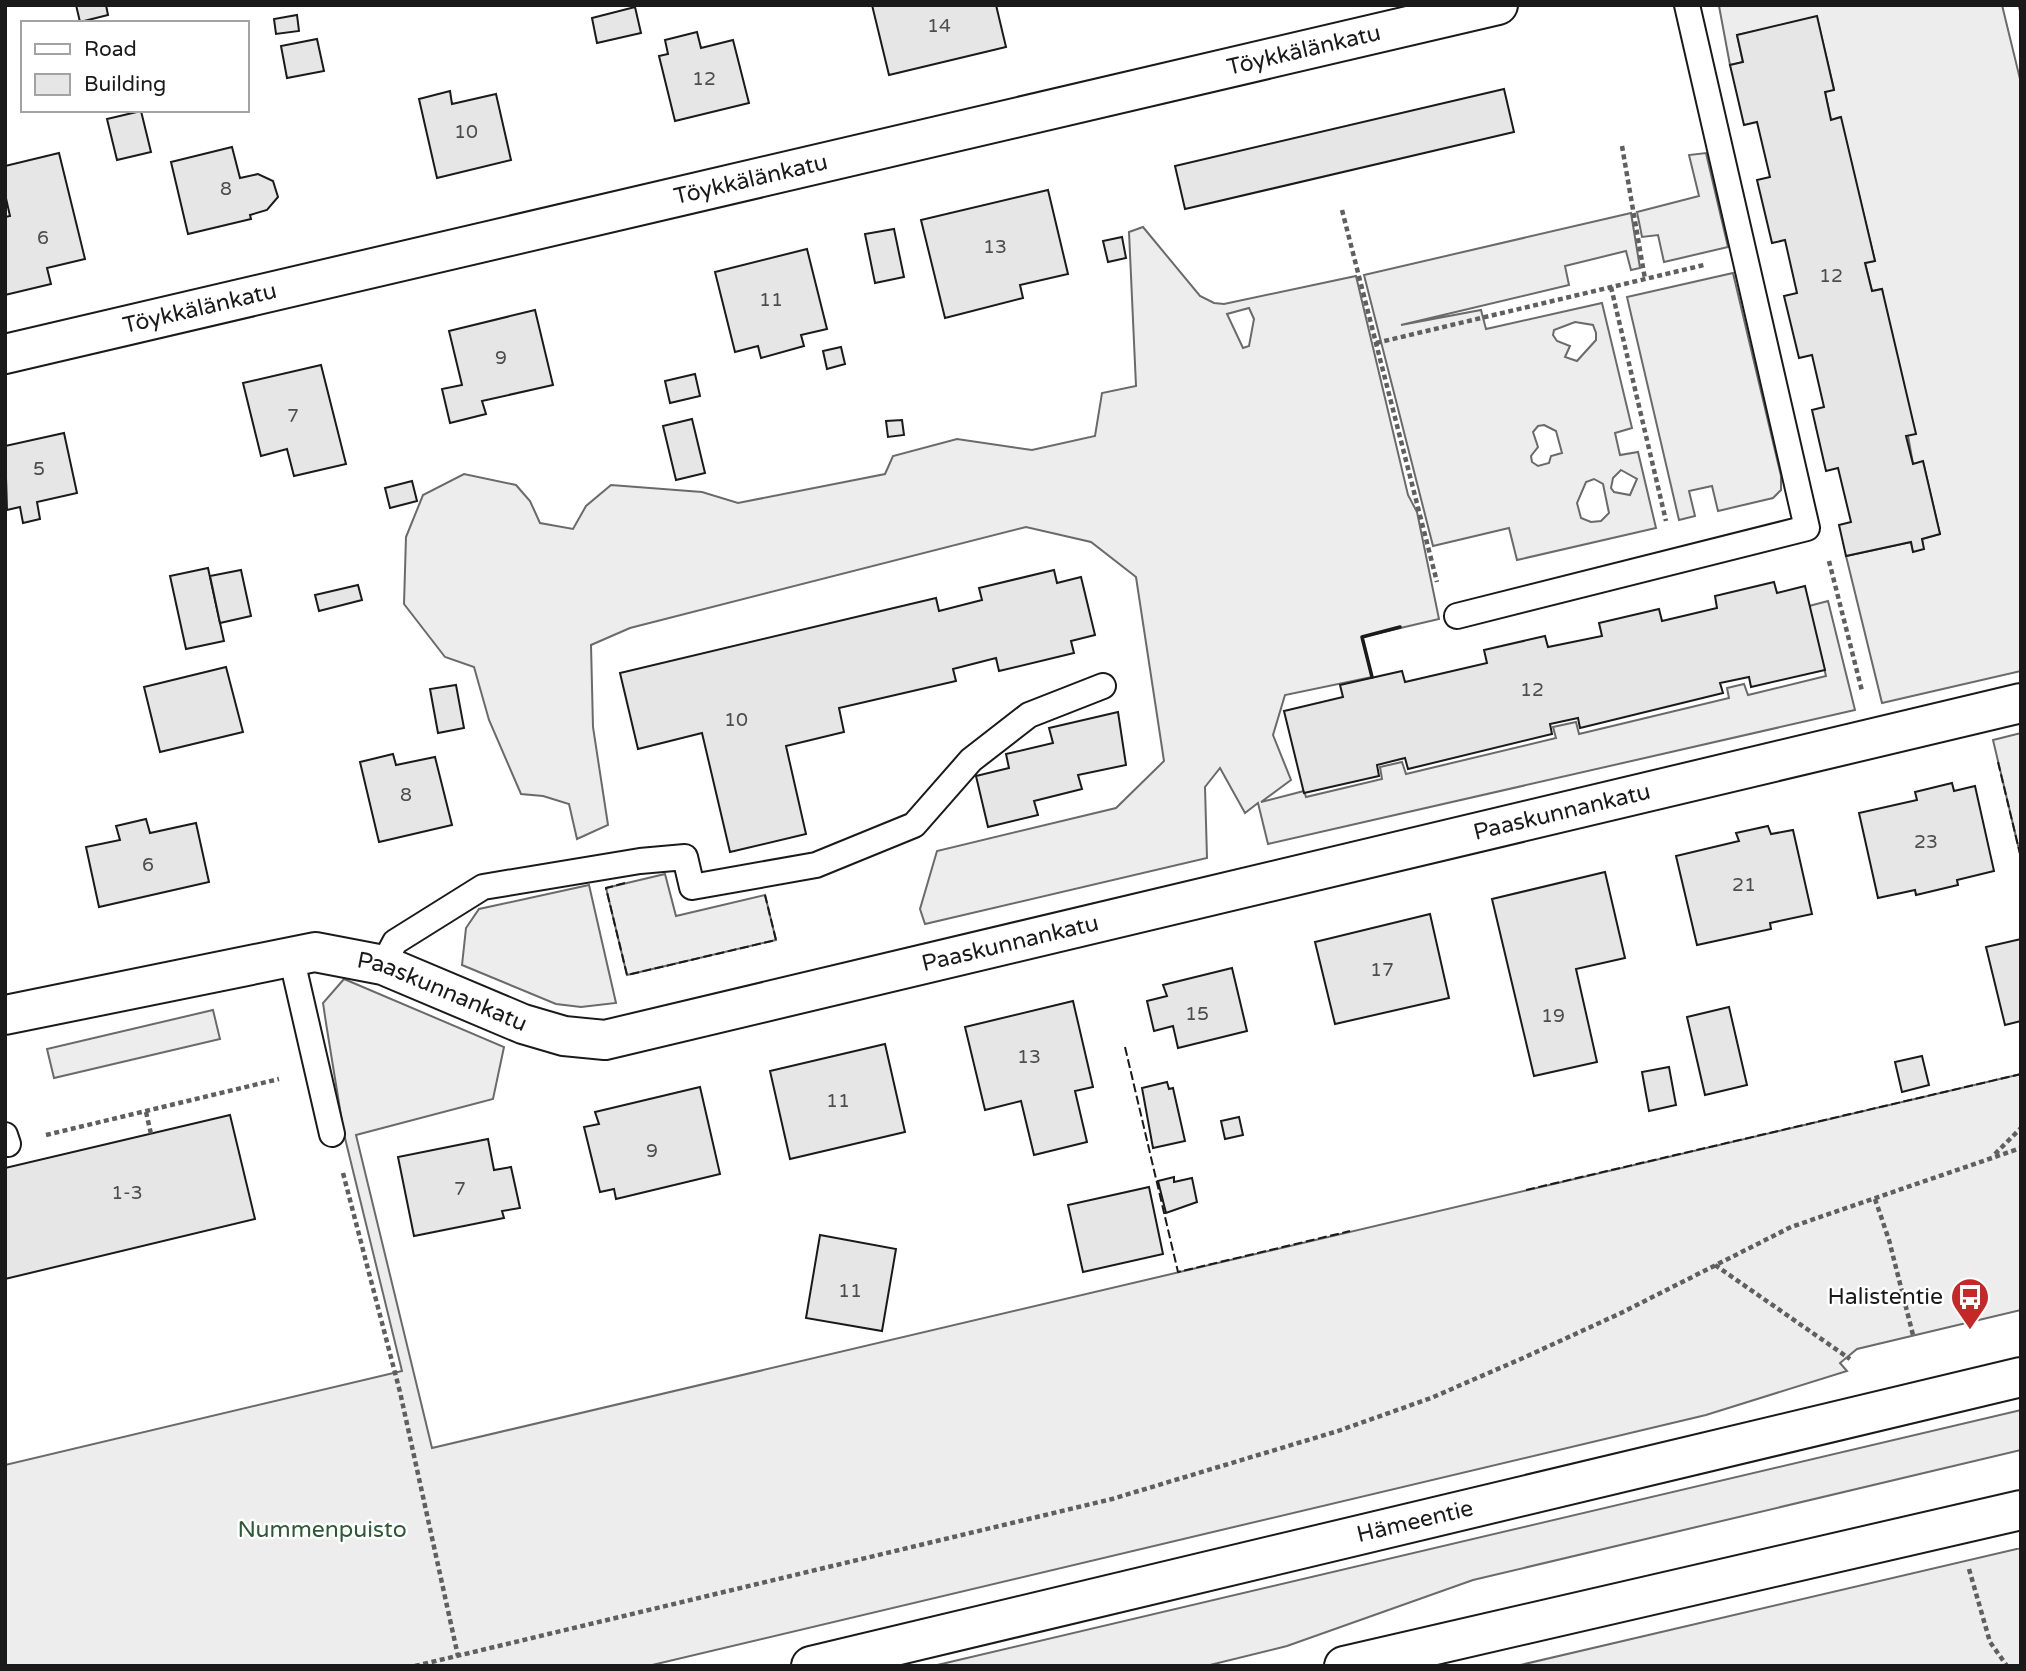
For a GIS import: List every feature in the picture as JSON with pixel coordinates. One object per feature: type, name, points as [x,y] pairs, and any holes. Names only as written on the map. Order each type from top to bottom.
[{"type":"main road","name":"Töykkälänkatu","points":[[5,354],[1498,5]]},
{"type":"main road","name":"Paaskunnankatu","points":[[5,1015],[315,951],[383,965],[523,1024],[564,1036],[605,1040],[2021,703]]},
{"type":"main road","name":"Hämeentie","points":[[811,1666],[2021,1377]]},
{"type":"main road","points":[[1344,1666],[2021,1510]]},
{"type":"lane","points":[[1457,616],[1807,528],[1687,5]]},
{"type":"lane","points":[[383,965],[395,942],[483,887],[640,861],[685,857],[691,887],[816,865],[914,825],[971,760],[1029,715],[1103,685]]},
{"type":"lane","points":[[291,956],[332,1134]]},
{"type":"path","points":[[1622,146],[1646,279]]},
{"type":"path","points":[[1342,210],[1439,593]]},
{"type":"path","points":[[1376,343],[1746,255]]},
{"type":"path","points":[[1611,287],[1675,561]]},
{"type":"path","points":[[1807,528],[1828,560],[1865,701]]},
{"type":"path","points":[[6,1139],[146,1112],[229,1089],[317,1071]]},
{"type":"path","points":[[146,1112],[151,1134]]},
{"type":"path","points":[[1994,1155],[2021,1128]]},
{"type":"path","points":[[332,1134],[400,1392],[458,1656]]},
{"type":"path","points":[[415,1666],[1112,1499],[1338,1431],[1431,1398],[1621,1313],[1791,1227],[1994,1155],[2021,1148]]},
{"type":"path","points":[[1875,1199],[1889,1240],[1913,1335]]},
{"type":"path","points":[[1715,1265],[1850,1359]]},
{"type":"path","points":[[1968,1565],[1990,1642],[2007,1666]]},
{"type":"shaded area","points":[[2002,5],[2021,83],[2021,671],[1882,703],[1846,556],[1911,542],[1913,551],[1923,549],[1922,539],[1940,534],[1923,462],[1913,464],[1882,289],[1872,291],[1865,263],[1875,261],[1840,117],[1831,120],[1825,92],[1834,89],[1817,18],[1737,35],[1743,62],[1730,65],[1719,6]]},
{"type":"shaded area","points":[[1706,153],[1728,247],[1664,262],[1658,235],[1642,237],[1637,212],[1699,196],[1689,155]]},
{"type":"shaded area","points":[[1631,213],[1640,268],[1631,270],[1626,251],[1565,266],[1569,285],[1401,325],[1481,310],[1486,329],[1602,303],[1632,428],[1615,433],[1620,455],[1638,452],[1656,528],[1517,560],[1509,528],[1433,546],[1364,275]],"holes":[[[1575,322],[1593,325],[1596,340],[1577,361],[1565,357],[1570,346],[1557,341],[1553,335],[1554,330]],[[1544,425],[1556,431],[1562,453],[1551,456],[1549,463],[1538,466],[1532,462],[1531,456],[1538,447],[1533,432],[1538,426]],[[1621,470],[1637,479],[1630,495],[1614,492],[1611,488],[1613,478]],[[1594,479],[1603,484],[1609,513],[1601,521],[1591,522],[1581,518],[1577,503],[1586,482]]]},
{"type":"shaded area","points":[[1143,227],[1200,296],[1214,303],[1224,304],[1356,276],[1408,495],[1417,512],[1439,619],[1362,637],[1372,677],[1285,695],[1273,735],[1291,780],[1261,802],[1304,791],[1306,797],[1382,779],[1380,767],[1402,762],[1406,774],[1556,738],[1553,727],[1576,722],[1579,734],[1729,698],[1727,688],[1744,684],[1748,695],[1826,676],[1809,606],[1828,601],[1855,710],[1268,844],[1258,803],[1245,813],[1220,768],[1205,787],[1207,858],[925,924],[920,909],[937,851],[1116,808],[1164,761],[1136,577],[1091,542],[1026,527],[630,628],[591,645],[593,727],[608,825],[577,839],[569,804],[543,796],[521,794],[489,720],[474,667],[445,657],[404,604],[406,537],[423,495],[464,474],[516,485],[530,501],[540,523],[573,529],[586,506],[611,485],[702,492],[738,503],[885,474],[893,456],[957,439],[1032,450],[1095,436],[1102,393],[1136,386],[1129,232]],"holes":[[[1249,308],[1254,319],[1249,346],[1243,348],[1227,314]]]},
{"type":"shaded area","points":[[1733,273],[1781,476],[1781,490],[1773,498],[1718,511],[1712,486],[1689,491],[1695,516],[1679,520],[1627,297]]},
{"type":"shaded area","points":[[2021,733],[2021,858],[1993,740]]},
{"type":"shaded area","points":[[665,874],[676,916],[765,895],[776,940],[627,975],[606,888]]},
{"type":"shaded area","points":[[589,885],[616,1003],[581,1007],[556,1004],[462,965],[466,928],[479,909]]},
{"type":"shaded area","name":"Nummenpuisto","points":[[344,979],[504,1047],[493,1099],[356,1135],[432,1448],[2021,1074],[2021,1310],[1857,1349],[1840,1363],[1847,1371],[1706,1415],[648,1666],[5,1666],[5,1465],[402,1371],[344,1134],[323,1003]]},
{"type":"shaded area","points":[[213,1010],[220,1039],[54,1078],[47,1049]]},
{"type":"shaded area","points":[[2021,1410],[2021,1450],[1473,1580],[1287,1646],[1206,1666],[933,1666]]},
{"type":"shaded area","points":[[2021,1548],[2021,1666],[1516,1666]]},
{"type":"building","points":[[76,5],[106,5],[108,15],[80,21]]},
{"type":"building","points":[[872,5],[996,5],[1006,47],[889,75]]},
{"type":"building","points":[[635,7],[641,33],[597,43],[592,18]]},
{"type":"building","points":[[297,15],[299,31],[276,34],[274,19]]},
{"type":"building","points":[[1817,16],[1834,90],[1825,92],[1831,120],[1841,117],[1875,261],[1865,263],[1872,291],[1882,289],[1916,434],[1906,436],[1913,464],[1923,461],[1940,534],[1922,539],[1924,549],[1913,552],[1911,542],[1846,556],[1839,525],[1851,522],[1838,468],[1826,471],[1812,410],[1824,407],[1812,355],[1799,358],[1784,296],[1797,293],[1785,240],[1772,243],[1757,180],[1770,177],[1757,122],[1744,125],[1730,65],[1743,62],[1737,35]]},
{"type":"building","points":[[697,32],[701,48],[733,40],[749,103],[675,121],[659,56],[668,54],[665,40]]},
{"type":"building","points":[[317,39],[324,71],[287,78],[281,46]]},
{"type":"building","points":[[1504,89],[1514,132],[1185,209],[1175,166]]},
{"type":"building","points":[[450,91],[452,104],[496,94],[511,160],[437,178],[419,99]]},
{"type":"building","points":[[141,112],[151,152],[117,160],[107,119]]},
{"type":"building","points":[[232,147],[240,178],[258,174],[273,181],[278,197],[267,210],[250,215],[251,219],[188,234],[171,162]]},
{"type":"building","points":[[59,153],[85,259],[47,268],[51,284],[5,295],[5,217],[10,216],[5,194],[5,166]]},
{"type":"building","points":[[1048,190],[1068,274],[1020,285],[1023,298],[945,318],[921,220]]},
{"type":"building","points":[[894,229],[904,277],[875,283],[865,234]]},
{"type":"building","points":[[1122,237],[1126,258],[1108,262],[1103,241]]},
{"type":"building","points":[[807,249],[827,329],[801,335],[804,346],[761,358],[758,346],[735,352],[715,272]]},
{"type":"building","points":[[535,310],[553,385],[482,401],[486,414],[450,423],[442,389],[462,385],[449,331]]},
{"type":"building","points":[[841,347],[845,364],[827,369],[823,351]]},
{"type":"building","points":[[321,365],[346,464],[294,476],[287,449],[261,456],[243,383]]},
{"type":"building","points":[[695,374],[700,396],[670,403],[665,381]]},
{"type":"building","points":[[692,419],[705,473],[676,480],[663,426]]},
{"type":"building","points":[[902,420],[904,435],[888,437],[886,421]]},
{"type":"building","points":[[64,433],[77,493],[37,502],[40,519],[23,523],[20,507],[7,510],[5,446]]},
{"type":"building","points":[[412,481],[417,501],[390,508],[385,488]]},
{"type":"building","points":[[208,568],[224,641],[186,649],[170,576]]},
{"type":"building","points":[[241,570],[251,616],[220,623],[210,576]]},
{"type":"building","points":[[1054,570],[1057,583],[1081,577],[1095,635],[1071,641],[1074,653],[999,671],[996,658],[953,669],[956,681],[839,708],[844,732],[786,746],[806,834],[730,852],[702,733],[638,749],[620,673],[936,598],[939,611],[982,600],[979,588]]},
{"type":"building","points":[[1774,582],[1777,593],[1805,586],[1825,670],[1751,687],[1749,677],[1720,683],[1723,693],[1580,728],[1578,718],[1550,724],[1552,734],[1408,769],[1405,758],[1377,765],[1379,776],[1304,793],[1284,711],[1343,697],[1340,685],[1402,671],[1405,682],[1487,663],[1484,650],[1545,636],[1548,647],[1602,636],[1599,623],[1659,609],[1662,621],[1717,608],[1715,596]]},
{"type":"building","points":[[358,585],[362,600],[319,611],[315,595]]},
{"type":"building","points":[[226,667],[243,732],[160,752],[144,687]]},
{"type":"building","points":[[456,685],[464,728],[438,733],[430,689]]},
{"type":"building","points":[[1118,712],[1126,765],[1078,775],[1082,789],[1034,801],[1038,815],[988,827],[976,776],[1009,768],[1006,754],[1053,743],[1049,728]]},
{"type":"building","points":[[393,754],[396,765],[435,757],[452,825],[379,842],[360,762]]},
{"type":"building","points":[[1952,783],[1954,791],[1975,786],[1994,871],[1957,880],[1958,885],[1916,895],[1915,890],[1878,898],[1859,813],[1917,800],[1915,792]]},
{"type":"building","points":[[146,819],[150,833],[196,823],[209,882],[99,907],[86,847],[120,840],[116,826]]},
{"type":"building","points":[[1768,826],[1771,834],[1793,830],[1812,914],[1770,923],[1771,929],[1697,945],[1676,856],[1739,841],[1736,833]]},
{"type":"building","points":[[1605,872],[1625,958],[1576,969],[1597,1062],[1534,1076],[1492,899]]},
{"type":"building","points":[[1430,914],[1449,998],[1335,1024],[1315,942]]},
{"type":"building","points":[[2021,939],[2021,1021],[2005,1025],[1986,947]]},
{"type":"building","points":[[1232,968],[1247,1031],[1178,1048],[1173,1026],[1154,1031],[1147,1001],[1167,996],[1163,985]]},
{"type":"building","points":[[1073,1001],[1093,1087],[1075,1091],[1087,1142],[1034,1155],[1021,1101],[985,1110],[965,1027]]},
{"type":"building","points":[[1729,1007],[1747,1085],[1705,1095],[1687,1017]]},
{"type":"building","points":[[885,1044],[905,1132],[790,1159],[770,1071]]},
{"type":"building","points":[[1922,1056],[1929,1085],[1902,1092],[1895,1062]]},
{"type":"building","points":[[1669,1067],[1676,1105],[1649,1111],[1642,1072]]},
{"type":"building","points":[[1167,1082],[1169,1089],[1173,1088],[1185,1141],[1153,1148],[1142,1088]]},
{"type":"building","points":[[700,1087],[720,1174],[616,1199],[614,1189],[600,1192],[584,1127],[599,1124],[595,1112]]},
{"type":"building","points":[[230,1115],[255,1219],[5,1279],[5,1168]]},
{"type":"building","points":[[1239,1117],[1243,1135],[1225,1139],[1221,1121]]},
{"type":"building","points":[[488,1139],[494,1170],[511,1167],[520,1208],[502,1211],[504,1218],[414,1236],[398,1157]]},
{"type":"building","points":[[1174,1177],[1174,1182],[1192,1178],[1197,1202],[1166,1213],[1158,1181]]},
{"type":"building","points":[[1149,1187],[1163,1254],[1083,1272],[1068,1205]]},
{"type":"building","points":[[820,1235],[896,1249],[882,1331],[806,1318]]},
{"type":"fence","points":[[1998,762],[2021,858]]},
{"type":"fence","points":[[625,883],[606,888],[627,975],[776,940],[765,895]]},
{"type":"fence","points":[[1125,1047],[1178,1272],[1350,1231]]},
{"type":"fence","points":[[1526,1190],[2021,1074]]},
{"type":"wall","points":[[1372,677],[1362,637],[1400,627]]},
{"type":"place","name":"Halistentie","points":[[1970,1331]]}]
